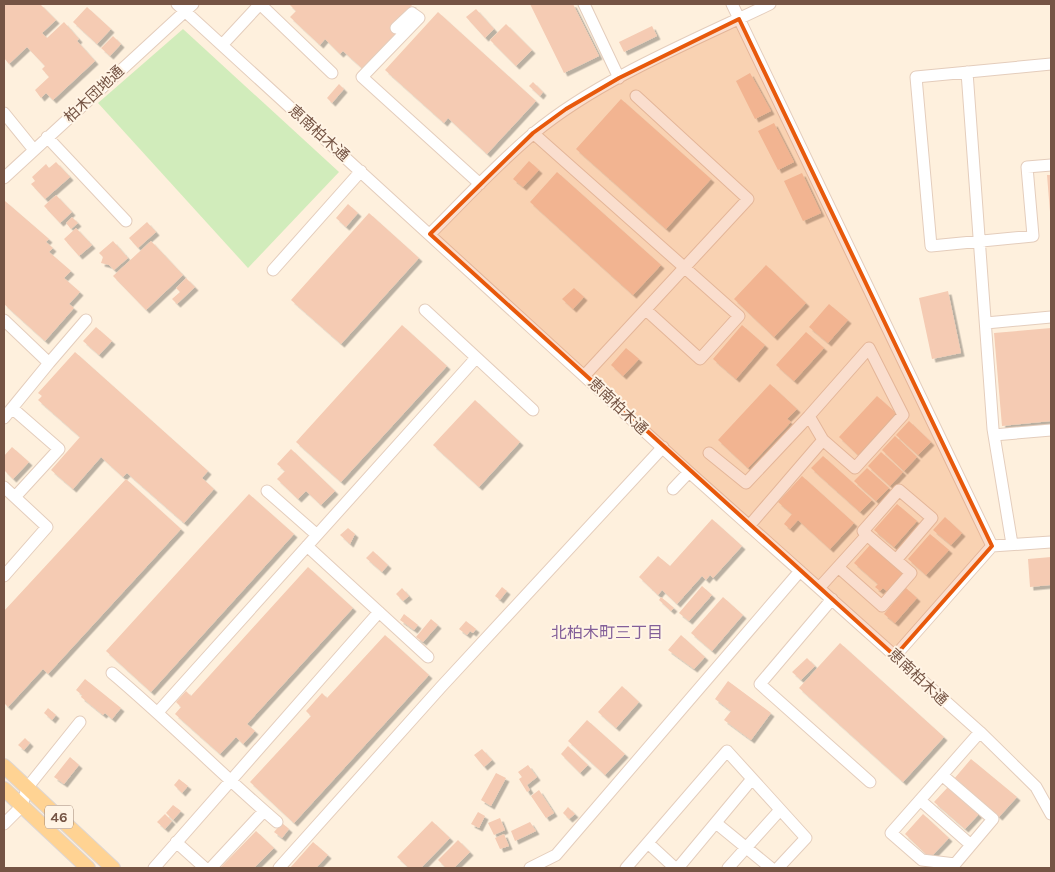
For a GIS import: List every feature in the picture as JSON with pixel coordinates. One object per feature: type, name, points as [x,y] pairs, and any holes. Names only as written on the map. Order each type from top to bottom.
[{"type":"main road","name":"46","points":[[4,766],[113,868]]},
{"type":"main road","name":"46","points":[[4,789],[88,868]]},
{"type":"street","points":[[222,45],[260,4],[332,73]]},
{"type":"street","points":[[584,4],[619,78]]},
{"type":"street","points":[[732,4],[992,546]]},
{"type":"street","points":[[430,234],[533,133],[566,109],[619,78],[770,4]]},
{"type":"street","name":"恵南柏木通","points":[[185,6],[222,45],[689,472],[980,732],[1036,788],[1051,814]]},
{"type":"street","name":"柏木団地通","points":[[4,178],[185,6]]},
{"type":"street","points":[[396,28],[412,12],[419,18],[362,77],[480,184]]},
{"type":"street","points":[[1051,64],[916,77],[932,246],[1034,236],[1027,167],[1051,165]]},
{"type":"street","points":[[967,72],[994,435],[1012,544]]},
{"type":"street","points":[[584,376],[748,199],[636,96]]},
{"type":"street","points":[[4,113],[34,150]]},
{"type":"street","points":[[533,133],[738,316],[700,359],[646,310]]},
{"type":"street","points":[[47,137],[126,221]]},
{"type":"street","points":[[273,270],[362,171]]},
{"type":"street","points":[[425,310],[533,410]]},
{"type":"street","points":[[986,323],[1051,317]]},
{"type":"street","points":[[4,320],[49,363]]},
{"type":"street","points":[[4,418],[86,320]]},
{"type":"street","points":[[709,453],[746,483],[869,348],[903,414],[855,468],[823,440],[809,416]]},
{"type":"street","points":[[158,712],[476,358]]},
{"type":"street","points":[[12,408],[59,449],[15,497]]},
{"type":"street","points":[[994,435],[1051,430]]},
{"type":"street","points":[[749,526],[823,440]]},
{"type":"street","points":[[279,868],[442,687],[663,447]]},
{"type":"street","points":[[673,489],[689,472]]},
{"type":"street","points":[[4,487],[47,527],[4,576]]},
{"type":"street","points":[[838,567],[882,606],[911,574],[863,531],[899,490],[932,518],[896,560]]},
{"type":"street","points":[[267,491],[316,535]]},
{"type":"street","points":[[820,588],[867,535]]},
{"type":"street","points":[[896,656],[992,546],[1051,542]]},
{"type":"street","points":[[307,546],[428,658]]},
{"type":"street","points":[[530,868],[556,855],[800,571]]},
{"type":"street","points":[[832,599],[760,684],[870,782]]},
{"type":"street","points":[[154,868],[380,612]]},
{"type":"street","points":[[112,673],[158,712],[230,782],[277,822]]},
{"type":"street","points":[[4,824],[22,806],[27,788],[80,722]]},
{"type":"street","points":[[942,775],[993,819],[955,864],[922,860],[891,833],[942,775],[980,732]]},
{"type":"street","points":[[626,868],[727,751],[806,838],[778,868]]},
{"type":"street","points":[[648,843],[676,868],[752,779]]},
{"type":"street","points":[[920,800],[971,845]]},
{"type":"street","points":[[728,868],[780,810]]},
{"type":"street","points":[[211,868],[264,811]]},
{"type":"street","points":[[716,823],[771,868]]},
{"type":"street","points":[[176,842],[205,868]]},
{"type":"highlighted area","points":[[739,19],[992,546],[895,656],[430,234],[533,133],[566,109],[619,78]]},
{"type":"green space","points":[[183,29],[339,172],[248,268],[98,103]]},
{"type":"building","points":[[4,4],[40,4],[56,20],[42,33],[47,38],[64,22],[79,39],[77,41],[95,61],[53,100],[46,93],[41,98],[35,90],[49,77],[42,69],[45,66],[27,47],[9,64],[4,58]]},
{"type":"building","points":[[289,4],[413,4],[393,25],[399,31],[363,69],[343,51],[340,54],[325,39],[320,45],[290,17],[296,11]]},
{"type":"building","points":[[530,4],[573,4],[599,56],[564,73]]},
{"type":"building","points":[[87,7],[111,29],[97,44],[73,22]]},
{"type":"building","points":[[476,9],[494,29],[485,38],[466,17]]},
{"type":"building","points":[[438,12],[536,101],[487,154],[448,118],[444,123],[385,70]]},
{"type":"building","points":[[506,24],[532,50],[516,66],[490,40]]},
{"type":"building","points":[[652,26],[657,36],[624,52],[619,42]]},
{"type":"building","points":[[113,36],[121,44],[110,56],[101,48]]},
{"type":"building","points":[[750,73],[771,111],[755,119],[736,81]]},
{"type":"building","points":[[533,82],[543,92],[540,96],[529,86]]},
{"type":"building","points":[[339,84],[344,89],[332,103],[327,98]]},
{"type":"building","points":[[621,99],[711,179],[666,229],[576,149]]},
{"type":"building","points":[[774,123],[794,162],[778,170],[758,131]]},
{"type":"building","points":[[529,161],[539,170],[523,187],[513,179]]},
{"type":"building","points":[[56,162],[70,177],[45,199],[31,184],[35,181],[32,177],[46,164],[49,168]]},
{"type":"building","points":[[557,172],[661,265],[633,295],[530,202]]},
{"type":"building","points":[[802,173],[821,213],[803,221],[784,181]]},
{"type":"building","points":[[1047,175],[1051,175],[1051,212],[1050,212]]},
{"type":"building","points":[[56,195],[72,212],[60,223],[44,206]]},
{"type":"building","points":[[5,201],[49,239],[46,242],[53,248],[49,252],[71,271],[64,278],[80,292],[69,304],[74,308],[45,341],[4,304]]},
{"type":"building","points":[[348,204],[358,213],[346,227],[336,218]]},
{"type":"building","points":[[369,213],[419,258],[341,344],[291,300]]},
{"type":"building","points":[[72,217],[78,223],[71,229],[66,223]]},
{"type":"building","points":[[147,222],[156,232],[138,248],[129,238]]},
{"type":"building","points":[[76,228],[92,245],[79,256],[64,239]]},
{"type":"building","points":[[113,241],[128,258],[114,270],[109,265],[101,263],[103,257],[99,253]]},
{"type":"building","points":[[151,241],[183,275],[146,310],[113,276]]},
{"type":"building","points":[[766,265],[806,303],[774,337],[734,299]]},
{"type":"building","points":[[186,278],[195,287],[177,304],[172,299],[180,292],[176,288]]},
{"type":"building","points":[[574,288],[584,297],[573,309],[562,299]]},
{"type":"building","points":[[948,291],[961,353],[932,359],[919,298]]},
{"type":"building","points":[[829,304],[848,320],[828,343],[809,327]]},
{"type":"building","points":[[402,325],[447,366],[341,482],[296,442]]},
{"type":"building","points":[[742,325],[765,345],[736,379],[713,359]]},
{"type":"building","points":[[96,327],[112,341],[99,355],[83,341]]},
{"type":"building","points":[[1051,328],[1051,421],[1002,426],[994,333]]},
{"type":"building","points":[[806,332],[824,348],[794,381],[776,365]]},
{"type":"building","points":[[626,348],[639,359],[623,376],[611,365]]},
{"type":"building","points":[[75,352],[208,471],[202,478],[214,489],[184,523],[127,473],[123,477],[101,457],[73,489],[51,470],[80,437],[38,400],[42,396],[38,393]]},
{"type":"building","points":[[770,384],[797,409],[787,419],[791,422],[748,468],[718,440]]},
{"type":"building","points":[[877,396],[896,413],[858,455],[839,437]]},
{"type":"building","points":[[475,400],[520,442],[479,487],[433,445]]},
{"type":"building","points":[[909,421],[931,442],[918,455],[896,435]]},
{"type":"building","points":[[895,436],[917,457],[904,471],[882,450]]},
{"type":"building","points":[[12,447],[29,462],[13,479],[4,470],[4,456]]},
{"type":"building","points":[[291,449],[335,491],[321,505],[306,491],[298,499],[277,479],[285,471],[277,464]]},
{"type":"building","points":[[881,452],[903,472],[890,486],[868,466]]},
{"type":"building","points":[[823,456],[872,500],[860,512],[811,468]]},
{"type":"building","points":[[867,468],[889,488],[876,501],[854,481]]},
{"type":"building","points":[[802,476],[854,523],[830,549],[798,520],[790,529],[784,524],[792,514],[778,502]]},
{"type":"building","points":[[126,479],[181,529],[48,674],[43,669],[8,707],[4,703],[4,611]]},
{"type":"building","points":[[249,494],[294,534],[151,692],[106,651]]},
{"type":"building","points":[[897,504],[917,521],[894,547],[874,530]]},
{"type":"building","points":[[945,517],[962,533],[951,545],[933,530]]},
{"type":"building","points":[[712,519],[742,546],[713,578],[710,575],[706,580],[702,576],[677,604],[662,590],[658,595],[639,577],[658,556],[670,566]]},
{"type":"building","points":[[348,528],[355,534],[350,544],[340,535]]},
{"type":"building","points":[[930,534],[949,550],[926,575],[908,559]]},
{"type":"building","points":[[871,544],[904,574],[888,592],[883,588],[880,591],[875,587],[878,584],[854,563]]},
{"type":"building","points":[[373,551],[388,565],[382,572],[366,558]]},
{"type":"building","points":[[1051,557],[1051,589],[1050,585],[1030,587],[1028,559]]},
{"type":"building","points":[[308,567],[353,608],[247,724],[255,731],[243,744],[236,737],[220,754],[175,714],[181,707],[176,702],[186,691],[191,696]]},
{"type":"building","points":[[702,586],[712,595],[689,621],[679,613]]},
{"type":"building","points":[[502,587],[507,591],[500,600],[495,596]]},
{"type":"building","points":[[402,588],[409,596],[403,601],[396,594]]},
{"type":"building","points":[[906,588],[917,598],[895,623],[884,614]]},
{"type":"building","points":[[661,597],[674,608],[671,611],[659,600]]},
{"type":"building","points":[[723,597],[743,615],[712,651],[691,633]]},
{"type":"building","points":[[404,614],[418,625],[414,630],[400,620]]},
{"type":"building","points":[[431,619],[438,625],[423,642],[416,637]]},
{"type":"building","points":[[466,621],[476,629],[473,633],[470,631],[467,635],[459,629]]},
{"type":"building","points":[[385,635],[429,675],[294,823],[250,782],[311,716],[306,711],[322,693],[327,698]]},
{"type":"building","points":[[681,635],[705,657],[694,669],[668,650]]},
{"type":"building","points":[[840,643],[944,737],[903,782],[799,688]]},
{"type":"building","points":[[807,658],[815,666],[801,680],[792,672]]},
{"type":"building","points":[[85,679],[121,708],[112,719],[105,713],[103,715],[81,697],[82,695],[76,690]]},
{"type":"building","points":[[728,681],[771,713],[751,740],[724,720],[731,711],[715,699]]},
{"type":"building","points":[[622,686],[639,702],[616,728],[598,712]]},
{"type":"building","points":[[48,708],[56,715],[52,720],[44,713]]},
{"type":"building","points":[[587,720],[625,754],[605,775],[568,741]]},
{"type":"building","points":[[25,738],[30,743],[24,750],[18,745]]},
{"type":"building","points":[[568,746],[588,765],[580,773],[561,754]]},
{"type":"building","points":[[482,749],[492,760],[484,767],[474,755]]},
{"type":"building","points":[[70,757],[79,765],[64,784],[54,777]]},
{"type":"building","points":[[971,759],[1017,797],[999,817],[954,779]]},
{"type":"building","points":[[528,765],[537,777],[527,785],[530,790],[527,792],[519,779],[522,777],[518,772]]},
{"type":"building","points":[[496,773],[506,778],[491,806],[481,800]]},
{"type":"building","points":[[179,779],[188,786],[182,793],[174,785]]},
{"type":"building","points":[[948,787],[979,814],[965,829],[934,802]]},
{"type":"building","points":[[539,790],[554,813],[546,818],[531,796]]},
{"type":"building","points":[[173,805],[181,811],[173,820],[166,813]]},
{"type":"building","points":[[568,807],[575,814],[569,819],[563,813]]},
{"type":"building","points":[[478,812],[485,816],[479,828],[471,824]]},
{"type":"building","points":[[165,814],[172,821],[165,829],[157,822]]},
{"type":"building","points":[[923,814],[949,838],[930,858],[905,834]]},
{"type":"building","points":[[500,818],[505,830],[494,835],[488,823]]},
{"type":"building","points":[[432,821],[450,838],[421,868],[409,868],[397,857]]},
{"type":"building","points":[[530,822],[536,831],[515,841],[511,831]]},
{"type":"building","points":[[282,823],[289,829],[282,838],[274,832]]},
{"type":"building","points":[[256,831],[274,848],[254,868],[220,868]]},
{"type":"building","points":[[504,834],[509,846],[500,849],[495,838]]},
{"type":"building","points":[[458,840],[470,852],[454,868],[446,868],[438,860]]},
{"type":"building","points":[[313,842],[328,855],[316,868],[290,868]]},
{"type":"district","name":"北柏木町三丁目","points":[[607,632]]}]
